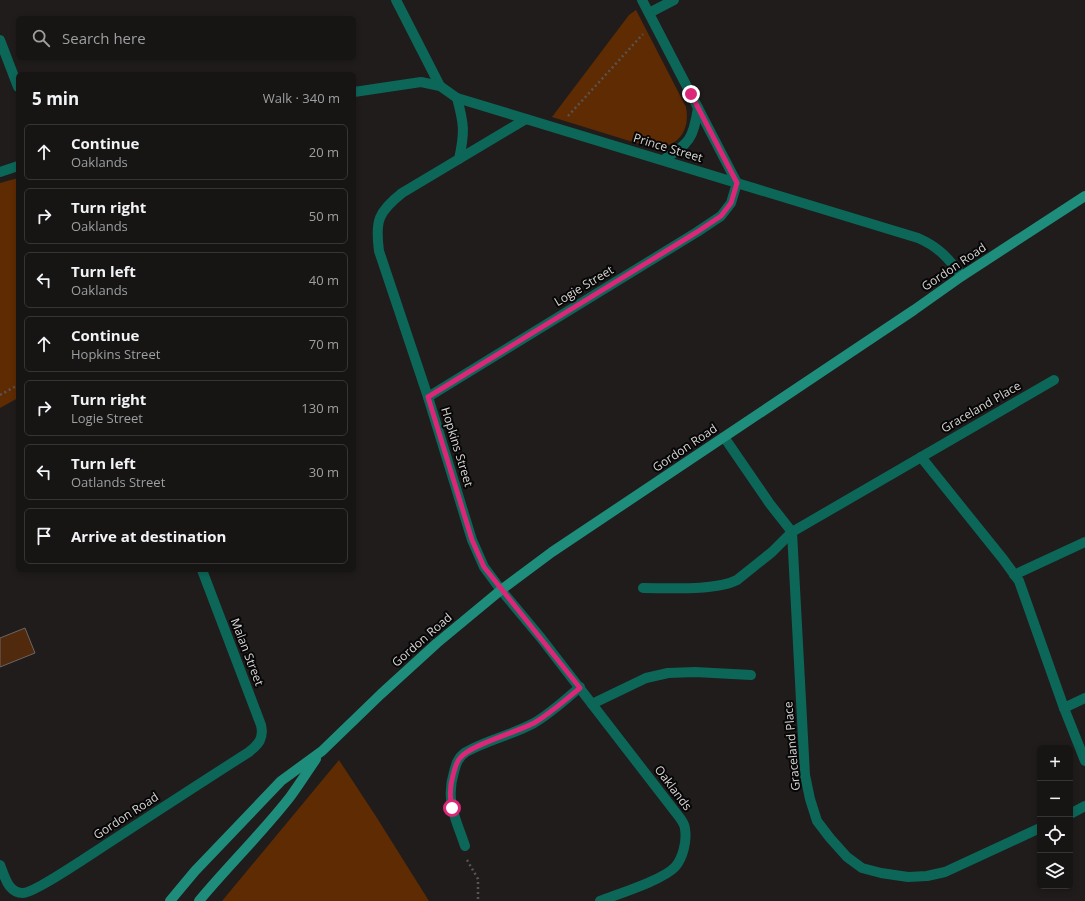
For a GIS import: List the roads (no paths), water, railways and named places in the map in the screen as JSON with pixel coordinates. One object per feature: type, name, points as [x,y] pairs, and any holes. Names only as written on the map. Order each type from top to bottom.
[{"type":"street","points":[[396,0],[440,86]]},
{"type":"street","points":[[642,0],[737,183]]},
{"type":"street","points":[[649,13],[674,0]]},
{"type":"street","points":[[0,40],[16,82]]},
{"type":"street","name":"Prince Street","points":[[356,92],[422,82],[440,86],[457,98],[918,238],[939,249],[962,276]]},
{"type":"street","points":[[457,98],[464,129],[460,159]]},
{"type":"street","points":[[663,160],[681,149],[688,142],[693,134],[698,108]]},
{"type":"street","name":"Hopkins Street","points":[[502,590],[484,567],[477,553],[428,397],[379,251],[377,229],[379,218],[384,210],[389,203],[402,193],[526,119]]},
{"type":"street","points":[[0,172],[16,167]]},
{"type":"street","name":"Logie Street","points":[[428,397],[721,216],[731,203],[737,183]]},
{"type":"street","name":"Gordon Road","points":[[170,901],[195,871],[281,781],[322,751],[437,643],[502,590],[552,552],[914,310],[962,276],[1085,196]]},
{"type":"street","name":"Graceland Place","points":[[643,588],[710,587],[730,583],[736,580],[772,552],[792,532],[1054,380]]},
{"type":"street","points":[[724,437],[770,504],[792,532]]},
{"type":"street","points":[[921,457],[1003,559],[1019,582],[1064,708],[1085,761]]},
{"type":"street","name":"Graceland Place","points":[[792,532],[804,775],[817,821],[830,838],[846,857],[862,868],[881,873],[908,877],[927,876],[945,872],[1037,829]]},
{"type":"street","points":[[1014,575],[1085,542]]},
{"type":"street","name":"Malan Street","points":[[203,572],[261,725],[262,736],[259,744]]},
{"type":"street","name":"Oaklands","points":[[502,590],[541,638],[680,818],[685,829],[683,852],[675,868],[654,880],[600,901]]},
{"type":"street","points":[[592,704],[646,678],[668,673],[695,672],[751,675]]},
{"type":"street","points":[[465,846],[452,808],[450,795],[450,783],[460,757],[472,749],[533,723],[555,710],[580,688]]},
{"type":"street","points":[[1064,708],[1085,698]]},
{"type":"street","name":"Gordon Road","points":[[0,865],[12,890],[27,893],[32,891],[73,866],[249,752],[259,744]]},
{"type":"street","name":"Gordon Road","points":[[199,901],[282,806],[322,751]]},
{"type":"street","points":[[1073,812],[1085,806]]}]
